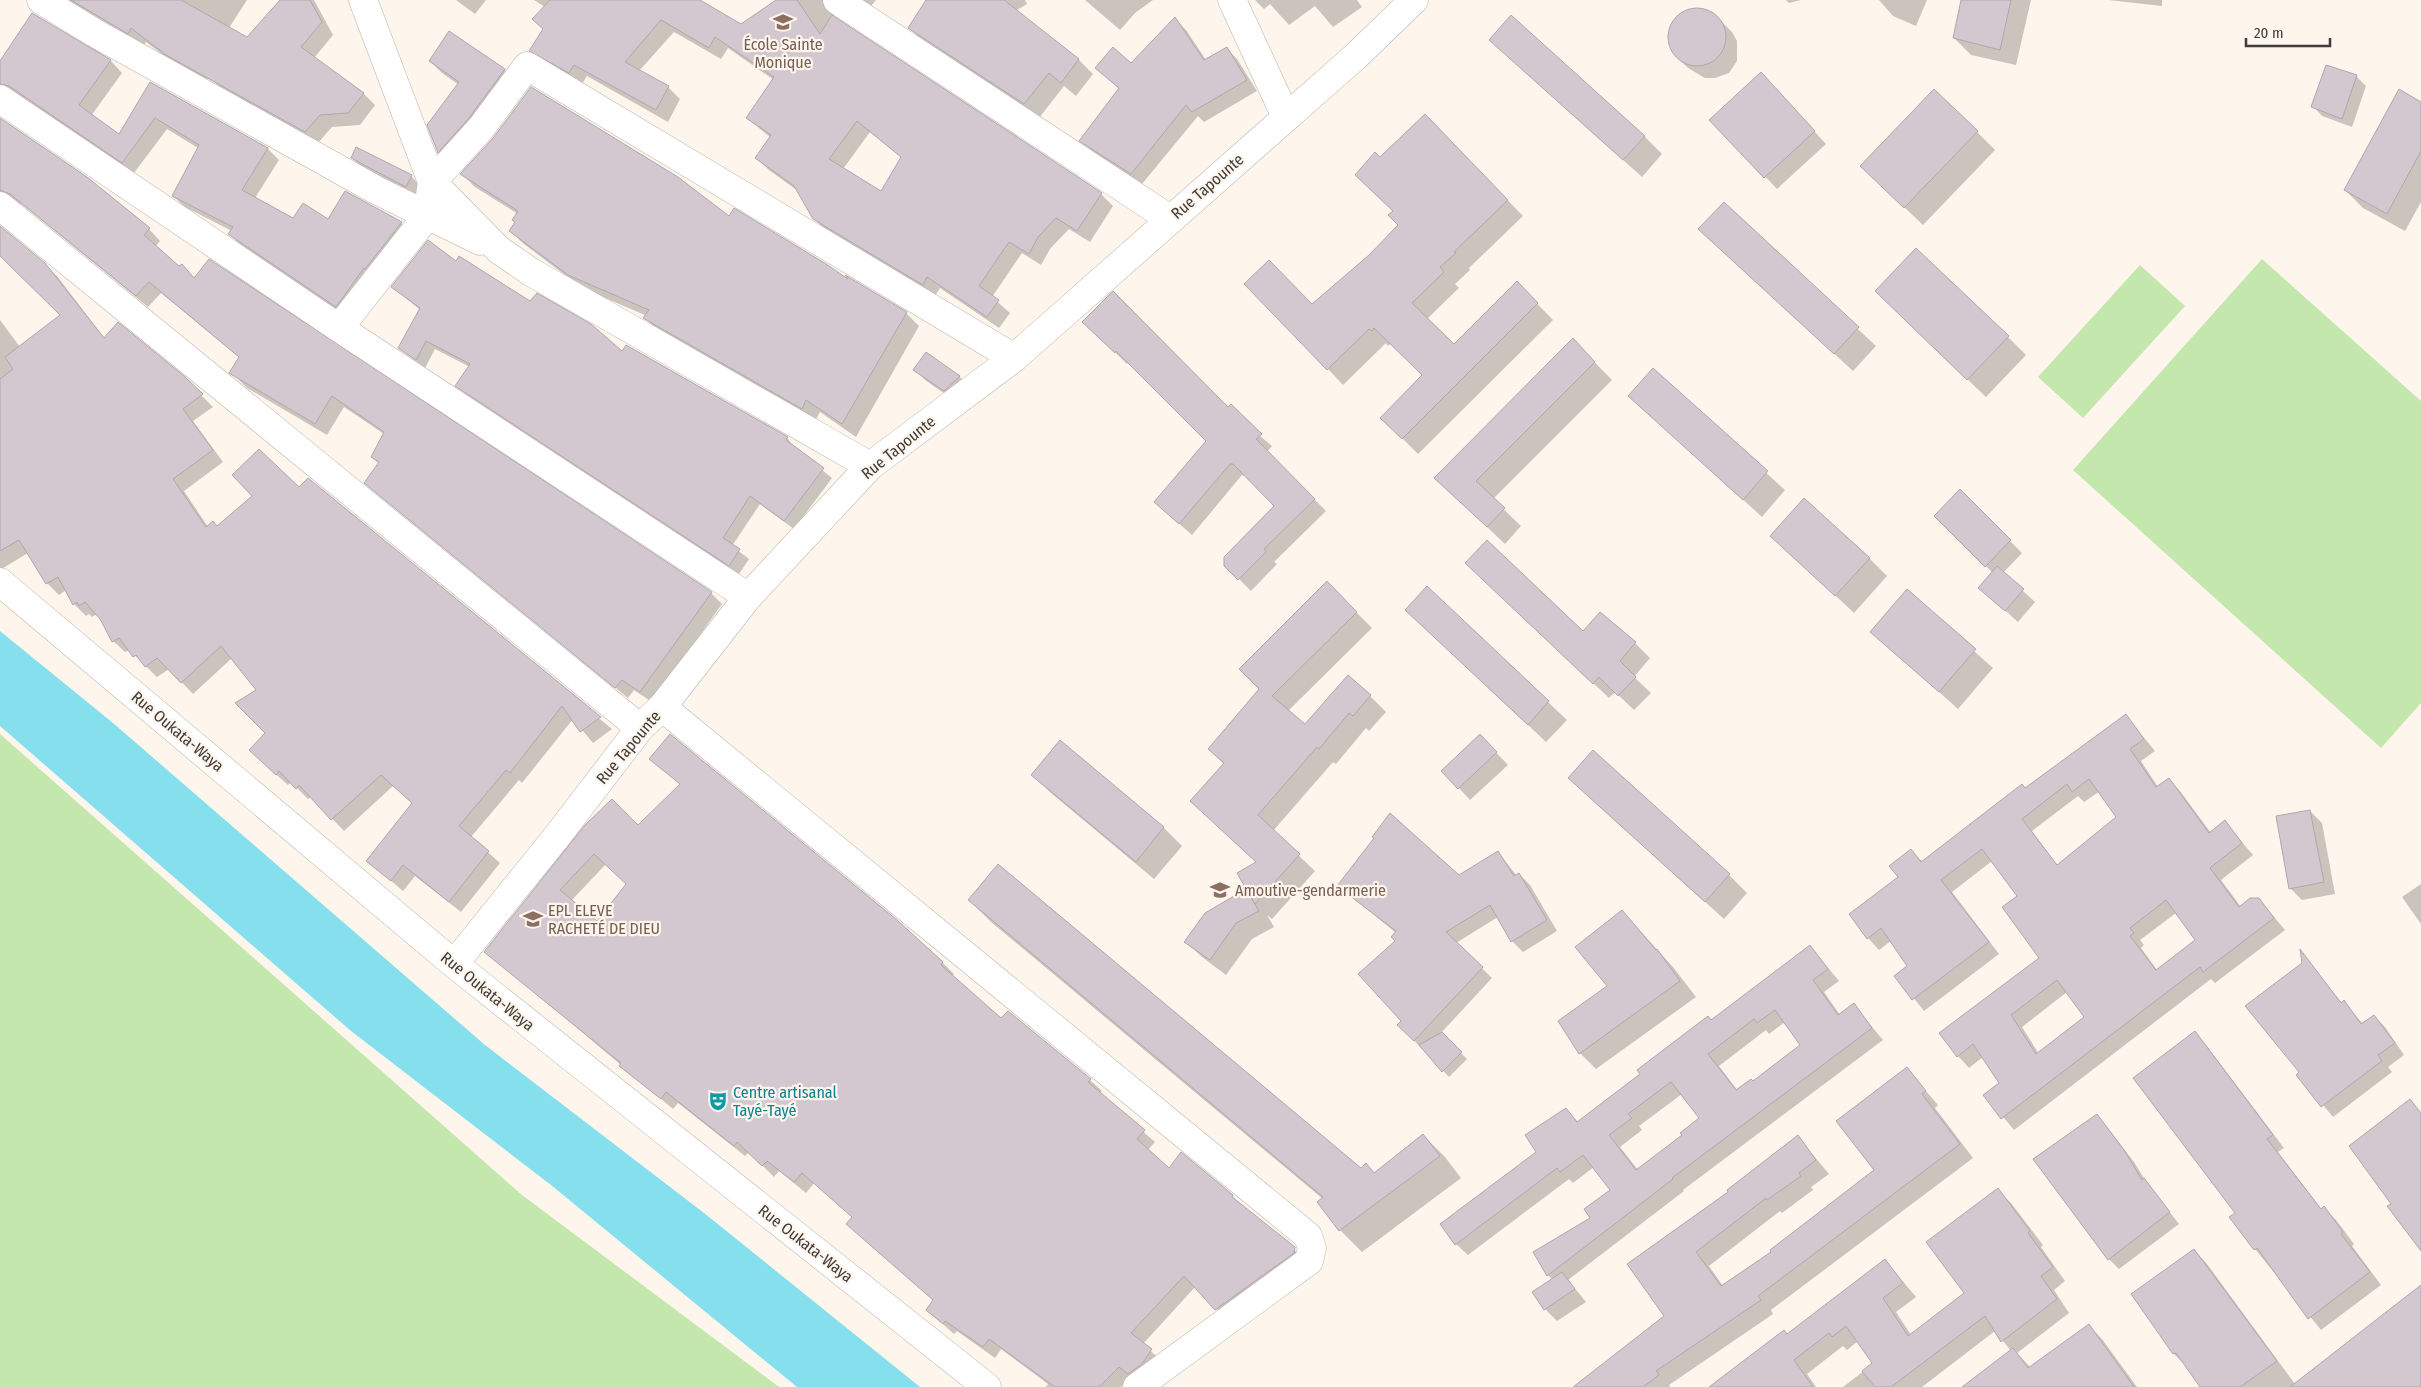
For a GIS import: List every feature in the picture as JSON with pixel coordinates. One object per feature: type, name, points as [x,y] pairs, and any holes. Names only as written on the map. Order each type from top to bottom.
[{"type":"street","points":[[41,0],[95,33],[376,190],[499,250],[531,272],[870,466]]},
{"type":"street","points":[[363,0],[432,182],[499,250]]},
{"type":"street","points":[[837,0],[1170,219]]},
{"type":"street","points":[[1232,0],[1286,116]]},
{"type":"street","name":"Rue Tapounte","points":[[454,964],[640,728],[662,707],[748,597],[870,466],[1014,358],[1356,56],[1414,0]]},
{"type":"street","points":[[339,328],[427,216],[432,182],[481,128],[527,66],[1014,358]]},
{"type":"street","points":[[0,99],[339,328],[748,597]]},
{"type":"street","points":[[0,206],[640,728]]},
{"type":"street","name":"Rue Oukata-Waya","points":[[0,582],[454,964],[988,1387]]},
{"type":"street","points":[[662,707],[1308,1236],[1312,1248],[1309,1260],[1137,1387]]},
{"type":"green space","points":[[2262,259],[2421,401],[2421,703],[2381,748],[2073,470]]},
{"type":"green space","points":[[2140,265],[2185,306],[2083,418],[2038,377]]},
{"type":"green space","points":[[0,734],[522,1195],[779,1387],[0,1387]]},
{"type":"water","points":[[0,631],[113,723],[485,1045],[704,1213],[920,1387],[797,1387],[551,1185],[351,1031],[0,726]]},
{"type":"building","points":[[71,0],[181,0],[247,37],[280,0],[310,0],[322,22],[301,47],[364,93],[348,113],[320,115],[305,132],[166,55],[131,28],[128,34]]},
{"type":"building","points":[[550,0],[700,0],[741,24],[776,0],[797,0],[820,34],[832,15],[1102,193],[1077,231],[1056,218],[1038,237],[1029,254],[1009,242],[979,286],[999,300],[987,317],[927,277],[923,285],[813,219],[794,186],[755,158],[771,135],[746,118],[774,77],[715,37],[709,48],[661,20],[625,62],[669,86],[656,110],[574,65],[569,73],[529,51],[543,29],[532,19]],"holes":[[[857,121],[901,157],[881,191],[829,159]]]},
{"type":"building","points":[[926,0],[1004,0],[1079,59],[1061,83],[1049,73],[1024,104],[908,28]]},
{"type":"building","points":[[1961,0],[2011,0],[2000,50],[1953,38]]},
{"type":"building","points":[[1691,8],[1703,8],[1718,16],[1726,31],[1726,43],[1718,58],[1703,66],[1691,66],[1676,58],[1668,43],[1668,31],[1676,16]]},
{"type":"building","points":[[32,13],[111,60],[79,105],[119,134],[150,82],[268,148],[242,190],[293,218],[303,203],[328,219],[345,191],[402,222],[364,268],[336,307],[228,234],[233,227],[172,196],[199,145],[155,118],[122,163],[9,86],[0,84],[0,61]]},
{"type":"building","points":[[1511,15],[1645,136],[1623,160],[1489,40]]},
{"type":"building","points":[[1175,17],[1204,60],[1227,47],[1247,80],[1192,112],[1186,105],[1131,174],[1079,141],[1119,88],[1095,68],[1113,47],[1131,63]]},
{"type":"building","points":[[449,31],[505,69],[469,118],[438,153],[427,125],[459,82],[429,61]]},
{"type":"building","points":[[2326,65],[2357,75],[2342,119],[2311,107]]},
{"type":"building","points":[[1761,72],[1815,131],[1764,178],[1709,120]]},
{"type":"building","points":[[531,87],[678,177],[729,216],[734,208],[848,279],[845,275],[907,312],[842,424],[806,400],[802,409],[643,318],[649,310],[568,275],[509,231],[515,222],[512,220],[518,211],[460,174],[494,137]]},
{"type":"building","points":[[1934,89],[1978,131],[1904,208],[1860,166]]},
{"type":"building","points":[[2399,89],[2421,102],[2421,151],[2387,214],[2344,190]]},
{"type":"building","points":[[1425,114],[1508,200],[1440,267],[1444,272],[1412,303],[1454,344],[1517,281],[1538,303],[1402,439],[1380,418],[1422,375],[1374,328],[1372,331],[1369,329],[1327,370],[1244,284],[1269,260],[1312,304],[1369,255],[1398,225],[1388,215],[1393,211],[1355,175],[1375,152],[1380,157]]},
{"type":"building","points":[[0,118],[87,177],[150,228],[144,235],[179,266],[182,264],[194,278],[209,259],[712,592],[640,692],[622,680],[615,688],[364,483],[379,462],[371,457],[384,432],[332,396],[315,424],[229,373],[239,357],[149,282],[136,296],[10,194],[0,190]]},
{"type":"building","points":[[356,147],[412,175],[406,187],[351,158]]},
{"type":"building","points":[[1724,202],[1859,327],[1834,354],[1698,229]]},
{"type":"building","points":[[0,226],[45,263],[104,338],[118,322],[203,394],[183,409],[213,450],[173,479],[206,527],[213,521],[217,526],[252,496],[232,475],[259,449],[299,487],[308,478],[601,717],[580,732],[562,706],[510,773],[506,770],[459,826],[489,851],[449,902],[403,865],[391,881],[366,861],[412,803],[381,775],[331,820],[299,785],[296,789],[279,771],[276,775],[249,750],[265,733],[235,703],[256,690],[221,646],[181,683],[157,658],[145,667],[136,655],[133,657],[119,638],[112,642],[100,619],[85,602],[79,606],[77,602],[73,605],[58,577],[46,584],[19,540],[0,551],[0,379],[13,369],[5,357],[60,315],[0,256]]},
{"type":"building","points":[[428,240],[456,261],[459,256],[530,301],[537,293],[591,324],[622,351],[626,345],[788,437],[786,440],[824,468],[784,521],[750,496],[723,538],[740,549],[729,566],[455,386],[470,364],[426,341],[416,360],[398,348],[420,308],[391,287]]},
{"type":"building","points":[[1916,248],[2009,336],[1967,380],[1875,291]]},
{"type":"building","points":[[1113,291],[1228,407],[1231,404],[1262,434],[1256,439],[1315,499],[1264,549],[1266,552],[1238,580],[1224,566],[1224,557],[1274,506],[1233,464],[1230,464],[1179,524],[1154,502],[1206,441],[1116,351],[1115,353],[1082,322]]},
{"type":"building","points":[[1573,338],[1595,362],[1476,481],[1505,508],[1487,527],[1434,478]]},
{"type":"building","points":[[926,352],[960,376],[944,391],[913,370]]},
{"type":"building","points":[[1653,368],[1768,471],[1743,500],[1628,396]]},
{"type":"building","points":[[1960,489],[2011,540],[1985,567],[1934,516]]},
{"type":"building","points":[[1804,498],[1870,558],[1835,596],[1770,536]]},
{"type":"building","points":[[1487,540],[1583,631],[1600,612],[1636,642],[1620,661],[1636,677],[1618,696],[1599,677],[1593,684],[1465,563]]},
{"type":"building","points":[[1997,566],[2024,589],[2005,611],[1978,588]]},
{"type":"building","points":[[1327,581],[1357,612],[1272,696],[1305,724],[1348,675],[1371,695],[1353,716],[1349,713],[1319,749],[1317,747],[1258,815],[1300,854],[1255,904],[1249,894],[1259,911],[1236,923],[1210,960],[1184,942],[1205,913],[1246,889],[1237,873],[1256,862],[1190,801],[1224,763],[1208,749],[1259,689],[1239,669]]},
{"type":"building","points":[[1427,586],[1549,701],[1528,725],[1405,610]]},
{"type":"building","points":[[1907,589],[1976,649],[1939,692],[1870,632]]},
{"type":"building","points":[[2126,714],[2144,739],[2130,749],[2156,787],[2169,778],[2209,833],[2225,820],[2242,843],[2210,868],[2239,907],[2250,898],[2259,898],[2274,918],[2203,972],[2200,967],[2001,1119],[1983,1095],[1999,1083],[1973,1044],[1957,1057],[1939,1033],[2039,958],[2002,907],[2017,896],[1982,849],[1941,880],[1989,942],[1912,1000],[1894,976],[1907,966],[1881,928],[1867,939],[1849,914],[1898,877],[1889,866],[1911,849],[1921,862],[2022,784],[2025,788]],"holes":[[[2089,779],[2116,817],[2057,865],[2022,819],[2067,784],[2072,792]],[[2166,900],[2195,940],[2156,970],[2130,936],[2134,933],[2130,928]],[[2057,980],[2084,1017],[2036,1054],[2011,1015]]]},
{"type":"building","points":[[670,734],[897,920],[943,962],[941,965],[1001,1018],[1008,1011],[1091,1079],[1088,1082],[1145,1130],[1137,1139],[1169,1168],[1181,1152],[1233,1195],[1232,1197],[1295,1247],[1294,1253],[1215,1310],[1184,1276],[1131,1333],[1152,1349],[1142,1364],[1128,1374],[1119,1367],[1099,1387],[1055,1387],[989,1339],[983,1347],[945,1321],[943,1324],[926,1310],[933,1300],[846,1224],[852,1217],[802,1173],[794,1182],[767,1161],[762,1166],[737,1142],[734,1146],[666,1092],[661,1099],[619,1066],[621,1063],[484,952],[585,825],[612,799],[638,825],[680,784],[649,759]],"holes":[[[594,854],[626,884],[597,921],[560,890]]]},
{"type":"building","points":[[1480,734],[1497,752],[1458,789],[1441,771]]},
{"type":"building","points":[[1060,740],[1164,827],[1136,862],[1031,775]]},
{"type":"building","points":[[1593,750],[1730,874],[1705,902],[1568,778]]},
{"type":"building","points":[[2310,810],[2324,882],[2289,889],[2276,816]]},
{"type":"building","points":[[1390,813],[1459,875],[1498,851],[1514,876],[1519,873],[1547,920],[1511,942],[1490,905],[1446,932],[1483,967],[1414,1041],[1397,1025],[1401,1021],[1358,974],[1395,941],[1391,937],[1396,931],[1337,886],[1374,838],[1372,837]]},
{"type":"building","points":[[998,864],[1361,1168],[1366,1163],[1374,1173],[1423,1134],[1440,1156],[1339,1231],[1317,1202],[1323,1197],[968,900]]},
{"type":"building","points":[[1622,910],[1657,949],[1680,981],[1579,1054],[1558,1021],[1607,986],[1575,947]]},
{"type":"building","points":[[1810,945],[1828,969],[1813,980],[1838,1015],[1854,1003],[1872,1028],[1672,1178],[1547,1276],[1533,1252],[1590,1218],[1584,1209],[1610,1190],[1583,1155],[1560,1172],[1557,1168],[1455,1245],[1440,1224],[1536,1152],[1525,1135],[1566,1108],[1577,1122],[1640,1074],[1637,1070],[1708,1016],[1711,1020]],"holes":[[[1775,1010],[1800,1045],[1753,1081],[1751,1079],[1736,1090],[1708,1054],[1754,1019],[1757,1023]],[[1671,1082],[1699,1118],[1680,1133],[1682,1135],[1636,1170],[1609,1135],[1632,1118],[1628,1114]]]},
{"type":"building","points":[[2300,949],[2341,1003],[2344,1000],[2361,1024],[2374,1015],[2395,1043],[2378,1055],[2382,1061],[2321,1107],[2296,1075],[2299,1072],[2245,1006],[2302,963]]},
{"type":"building","points":[[2195,1031],[2273,1135],[2267,1139],[2321,1209],[2324,1206],[2343,1232],[2341,1234],[2370,1272],[2308,1319],[2257,1248],[2254,1250],[2229,1217],[2235,1213],[2133,1078]]},
{"type":"building","points":[[1442,1032],[1462,1052],[1442,1072],[1419,1045]]},
{"type":"building","points":[[1907,1067],[1926,1091],[1922,1094],[1960,1144],[1758,1296],[1761,1300],[1656,1371],[1659,1375],[1643,1387],[1573,1387],[1664,1316],[1627,1264],[1728,1192],[1727,1190],[1798,1135],[1816,1160],[1799,1173],[1801,1176],[1767,1200],[1766,1198],[1696,1252],[1721,1286],[1771,1252],[1770,1250],[1874,1170],[1836,1121]]},
{"type":"building","points":[[2410,1099],[2421,1113],[2421,1251],[2387,1206],[2391,1204],[2349,1146]]},
{"type":"building","points":[[2097,1114],[2124,1150],[2142,1180],[2144,1178],[2170,1212],[2108,1260],[2033,1159]]},
{"type":"building","points":[[1998,1188],[2030,1231],[2028,1233],[2053,1267],[2041,1276],[2057,1299],[2001,1342],[1985,1316],[1891,1387],[1875,1387],[1862,1371],[1872,1363],[1846,1326],[1832,1337],[1829,1333],[1794,1360],[1813,1387],[1709,1387],[1784,1330],[1787,1334],[1885,1259],[1903,1283],[1883,1298],[1908,1336],[1964,1293],[1926,1242]]},
{"type":"building","points":[[2194,1249],[2277,1361],[2240,1387],[2200,1387],[2176,1353],[2173,1354],[2131,1294]]},
{"type":"building","points":[[1562,1272],[1575,1289],[1544,1310],[1532,1292]]},
{"type":"building","points":[[2421,1285],[2421,1387],[2290,1387],[2399,1302]]},
{"type":"building","points":[[2089,1324],[2134,1387],[1962,1387],[2013,1348],[2028,1368]]},
{"type":"place","name":"École Sainte Monique","points":[[783,22]]},
{"type":"place","name":"Amoutive-gendarmerie","points":[[1220,890]]},
{"type":"place","name":"EPL ELEVE RACHETÉ DE DIEU","points":[[533,919]]},
{"type":"place","name":"Centre artisanal Tayé-Tayé","points":[[718,1101]]}]
